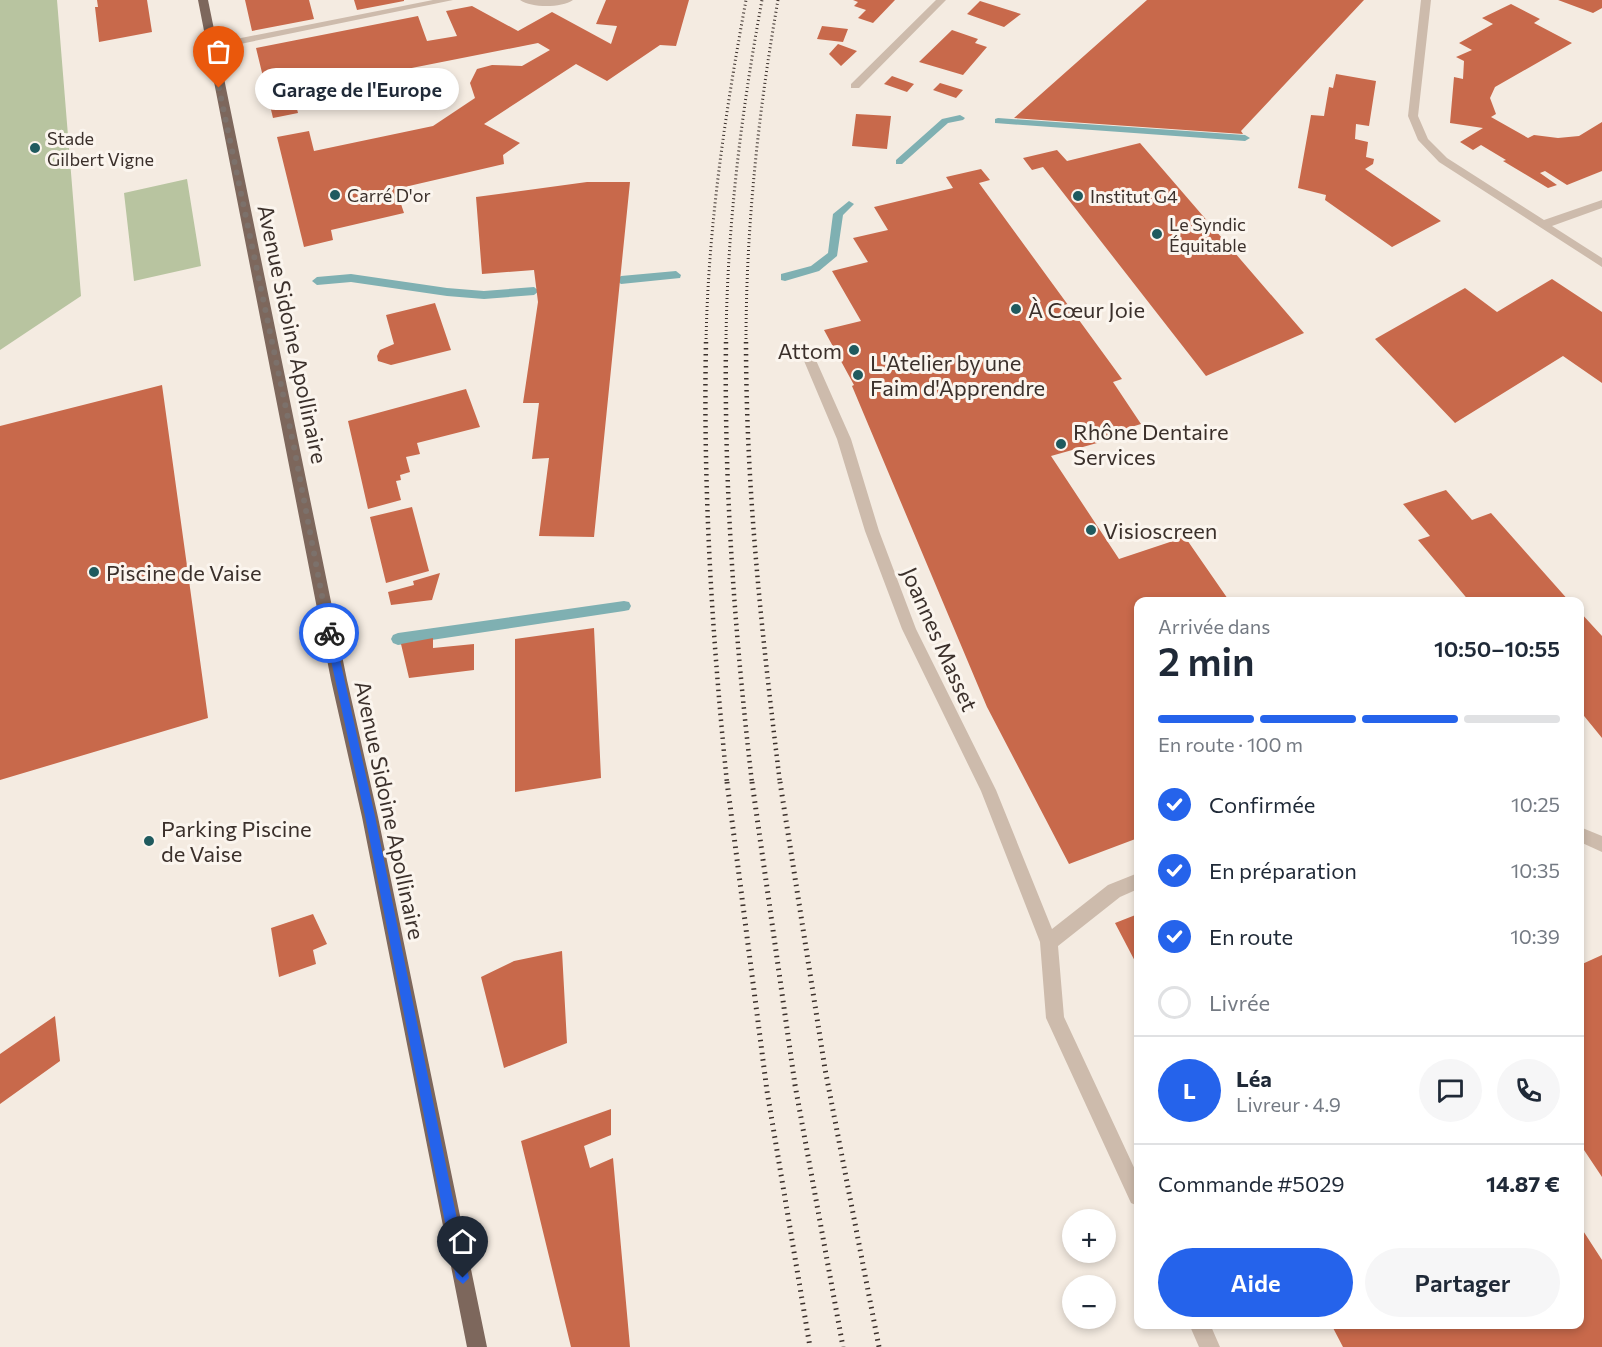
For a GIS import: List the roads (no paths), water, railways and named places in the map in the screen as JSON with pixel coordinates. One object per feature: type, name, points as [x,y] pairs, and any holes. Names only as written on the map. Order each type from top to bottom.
[{"type":"main road","name":"Avenue Sidoine Apollinaire","points":[[203,0],[477,1347]]},
{"type":"street","points":[[211,47],[448,0]]},
{"type":"street","points":[[525,0],[541,3],[568,0]]},
{"type":"street","points":[[855,86],[941,0]]},
{"type":"street","points":[[1426,0],[1413,116],[1422,140],[1443,160],[1602,263]]},
{"type":"street","points":[[1543,225],[1602,204]]},
{"type":"street","name":"Joannes Masset","points":[[805,349],[844,439],[872,531],[909,629],[988,790],[1049,942],[1055,1018],[1134,1187]]},
{"type":"street","points":[[1584,836],[1602,844]]},
{"type":"street","points":[[1049,942],[1114,891],[1134,883]]},
{"type":"street","points":[[1201,1329],[1210,1347]]},
{"type":"waterway","points":[[899,162],[945,121],[960,118]]},
{"type":"waterway","points":[[998,121],[1245,138]]},
{"type":"waterway","points":[[785,277],[815,269],[833,254],[838,214],[849,204]]},
{"type":"waterway","points":[[621,280],[676,275]]},
{"type":"waterway","points":[[317,281],[351,278],[484,295],[534,291]]},
{"type":"waterway","points":[[398,639],[624,606]]},
{"type":"railway","points":[[706,343],[710,256],[719,171],[746,0]]},
{"type":"railway","points":[[726,343],[729,256],[736,171],[762,0]]},
{"type":"railway","points":[[746,343],[748,256],[754,171],[778,0]]},
{"type":"railway","points":[[706,342],[707,507],[717,673],[727,783]]},
{"type":"railway","points":[[726,343],[727,453],[732,563],[740,673],[752,783]]},
{"type":"railway","points":[[746,343],[749,453],[756,563],[780,783]]},
{"type":"railway","points":[[727,782],[767,1091],[810,1347]]},
{"type":"railway","points":[[752,782],[795,1085],[843,1347]]},
{"type":"railway","points":[[780,782],[825,1069],[879,1347]]},
{"type":"place","name":"Garage de l'Europe","points":[[219,88]]},
{"type":"place","name":"Stade Gilbert Vigne","points":[[35,148]]},
{"type":"place","name":"Carré D'or","points":[[335,195]]},
{"type":"place","name":"Institut G4","points":[[1078,196]]},
{"type":"place","name":"Le Syndic Équitable","points":[[1157,234]]},
{"type":"place","name":"À Cœur Joie","points":[[1016,309]]},
{"type":"place","name":"Attom","points":[[854,350]]},
{"type":"place","name":"L'Atelier by une Faim d'Apprendre","points":[[858,375]]},
{"type":"place","name":"Rhône Dentaire Services","points":[[1061,444]]},
{"type":"place","name":"Visioscreen","points":[[1091,530]]},
{"type":"place","name":"Piscine de Vaise","points":[[94,572]]},
{"type":"place","name":"Parking Piscine de Vaise","points":[[149,841]]}]
